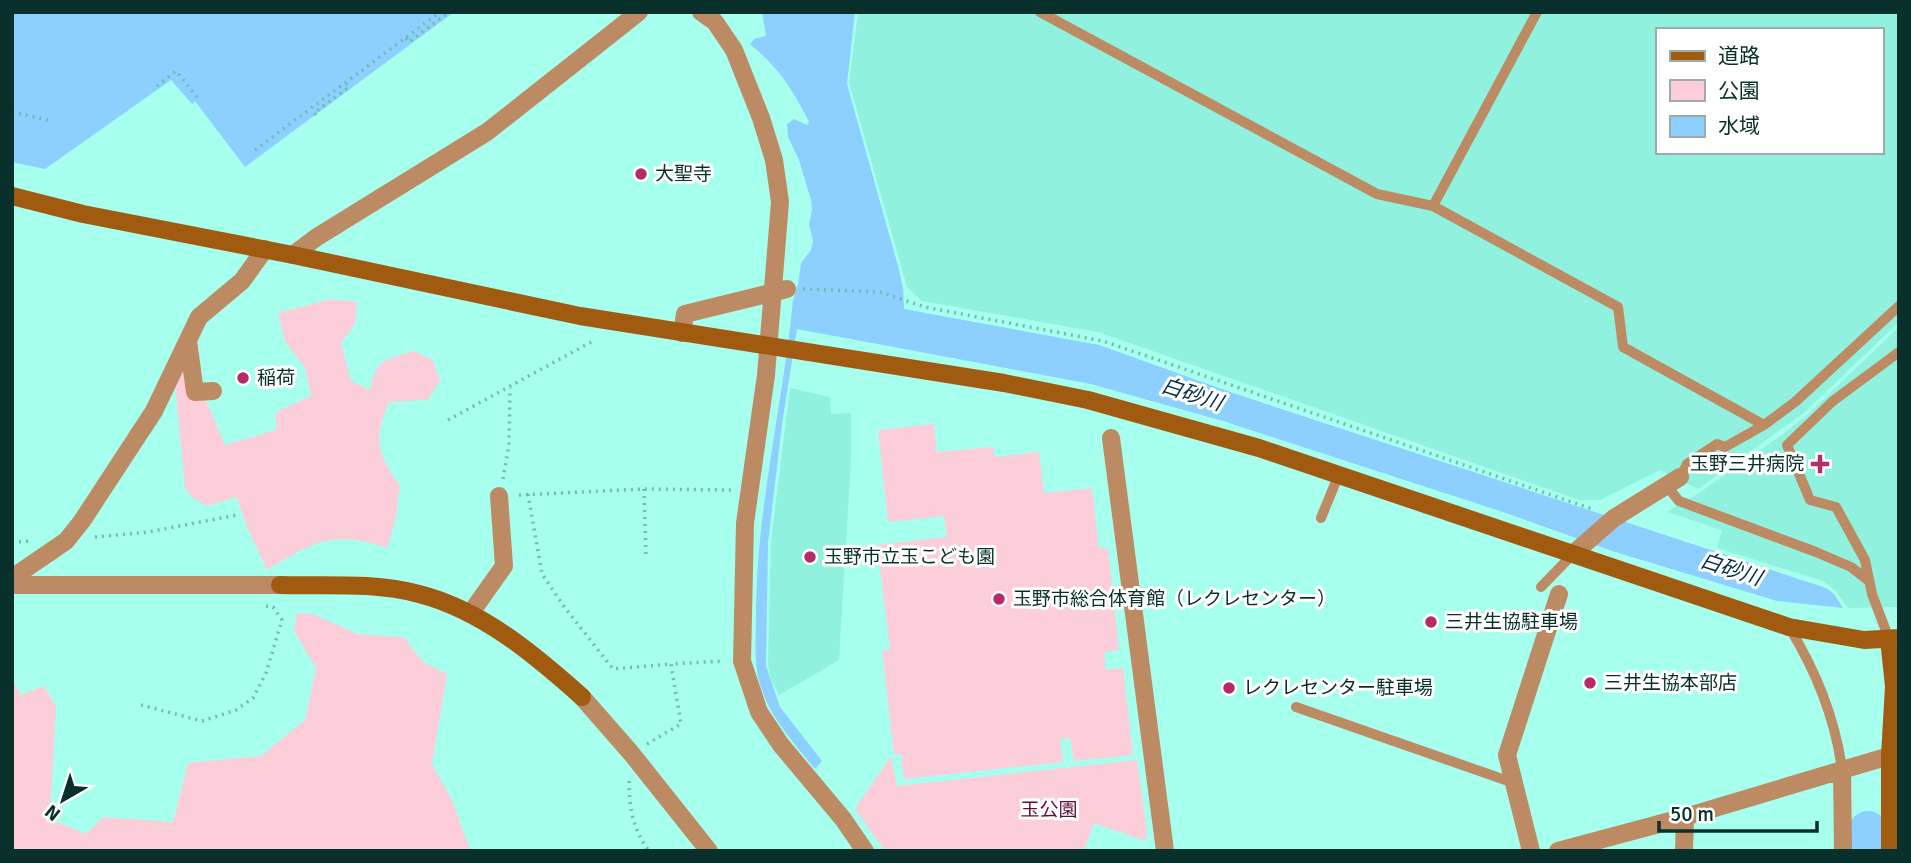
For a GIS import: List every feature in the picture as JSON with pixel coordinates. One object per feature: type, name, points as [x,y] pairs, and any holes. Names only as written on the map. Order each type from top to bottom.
[{"type":"street","points":[[293,255],[317,237],[487,132],[639,12]]},
{"type":"street","points":[[701,12],[715,22],[734,50],[761,118],[774,160],[780,202],[783,348],[750,490],[745,523],[742,661],[759,712],[781,745],[843,819],[865,851]]},
{"type":"street","points":[[12,196],[83,214],[265,249],[580,316],[1004,383],[1088,400],[1259,448],[1579,548],[1789,627],[1864,640],[1894,638],[1891,851]]},
{"type":"street","points":[[12,578],[66,541],[82,521],[154,411],[199,317],[242,281],[265,249]]},
{"type":"street","points":[[682,333],[685,314],[780,291]]},
{"type":"street","points":[[188,341],[195,393],[214,391]]},
{"type":"street","points":[[1111,438],[1165,851]]},
{"type":"street","points":[[1579,548],[1615,517],[1673,481]]},
{"type":"street","points":[[470,614],[504,566],[499,496]]},
{"type":"street","points":[[12,585],[380,587],[419,593],[448,603],[538,658],[582,697],[631,753],[709,851]]},
{"type":"street","points":[[1531,851],[1507,755],[1559,594]]},
{"type":"street","points":[[1558,851],[1685,817],[1894,754]]},
{"type":"street","points":[[1842,769],[1843,851]]},
{"type":"street","points":[[1684,851],[1685,817]]},
{"type":"lane","points":[[1041,12],[1377,194],[1433,206],[1618,307],[1623,346],[1764,425]]},
{"type":"lane","points":[[1433,206],[1537,12]]},
{"type":"lane","points":[[1869,581],[1851,567],[1816,552],[1679,501],[1673,481],[1687,464],[1717,444],[1725,447],[1764,425],[1820,380],[1899,306]]},
{"type":"lane","points":[[1894,638],[1872,594],[1865,560],[1836,507],[1810,500],[1787,445],[1833,401],[1899,352]]},
{"type":"lane","points":[[1321,518],[1339,474]]},
{"type":"lane","points":[[1541,587],[1579,548]]},
{"type":"lane","points":[[1789,627],[1818,678],[1837,740],[1842,769]]},
{"type":"lane","points":[[1296,707],[1514,783]]},
{"type":"path","points":[[255,150],[440,12]]},
{"type":"path","points":[[406,38],[409,42],[445,15],[447,18]]},
{"type":"path","points":[[158,86],[176,71],[197,97]]},
{"type":"path","points":[[316,115],[314,113],[349,87],[345,83]]},
{"type":"path","points":[[12,112],[48,120]]},
{"type":"path","points":[[780,291],[880,292],[925,307],[1103,341],[1615,517]]},
{"type":"path","points":[[448,420],[593,341]]},
{"type":"path","points":[[510,388],[509,445],[499,496],[644,489],[750,490]]},
{"type":"path","points":[[644,489],[646,557]]},
{"type":"path","points":[[528,494],[542,574],[565,608],[613,668],[742,661]]},
{"type":"path","points":[[12,542],[66,541],[148,532],[236,515]]},
{"type":"path","points":[[141,705],[202,721],[236,710],[253,698],[266,673],[282,621],[273,607],[263,605]]},
{"type":"path","points":[[649,851],[639,838],[629,807],[631,753],[681,724],[671,664]]},
{"type":"shaded area","points":[[858,12],[1899,12],[1899,322],[1805,412],[1698,489],[1660,470],[1600,500],[1579,500],[1098,332],[922,301],[907,287],[849,83]]},
{"type":"shaded area","name":"玉野三井病院","points":[[1899,327],[1899,607],[1848,608],[1836,591],[1823,581],[1717,548],[1722,530],[1667,512],[1783,434],[1808,414]]},
{"type":"shaded area","points":[[790,388],[830,397],[831,414],[851,413],[851,459],[839,660],[779,695],[768,665],[771,541]]},
{"type":"green space","points":[[331,299],[357,302],[355,324],[341,343],[351,381],[370,390],[379,366],[396,356],[414,351],[433,360],[440,381],[427,400],[389,402],[384,415],[379,437],[382,455],[400,486],[395,522],[387,548],[352,539],[324,541],[267,570],[246,525],[237,497],[207,506],[193,498],[185,489],[175,384],[185,365],[205,398],[225,445],[276,430],[276,412],[311,396],[305,368],[285,341],[278,313]]},
{"type":"green space","name":"玉野市総合体育館（レクレセンター）","points":[[934,424],[937,452],[993,447],[995,457],[1039,452],[1044,493],[1092,488],[1099,548],[1108,548],[1119,650],[1104,652],[1106,670],[1123,668],[1133,755],[1074,761],[1070,738],[1060,739],[1063,762],[904,779],[901,754],[894,754],[882,651],[890,649],[877,545],[947,537],[944,516],[888,522],[878,430]]},
{"type":"green space","points":[[297,613],[313,614],[358,634],[404,637],[422,661],[447,674],[432,764],[453,802],[470,851],[12,851],[12,679],[21,695],[44,686],[56,706],[50,819],[86,834],[103,817],[173,822],[188,763],[261,756],[305,720],[316,668],[294,631]]},
{"type":"green space","name":"玉公園","points":[[891,756],[897,786],[1137,760],[1147,831],[1145,841],[1094,823],[1084,851],[885,851],[855,809]]},
{"type":"water","points":[[12,12],[454,12],[245,167],[195,101],[192,104],[171,80],[45,169],[12,162]]},
{"type":"water","points":[[762,12],[855,12],[847,84],[898,266],[904,309],[1099,345],[1233,393],[1826,588],[1834,594],[1843,608],[1777,601],[1612,551],[1506,513],[1223,421],[1091,384],[797,329],[782,424],[768,543],[766,666],[780,707],[822,761],[815,769],[772,712],[759,681],[756,663],[757,576],[765,497],[793,300],[801,263],[811,250],[813,241],[809,225],[811,200],[799,160],[788,137],[787,124],[794,119],[807,125],[809,122],[784,80],[769,61],[750,44],[754,39],[766,36]]},
{"type":"waterway","name":"白砂川","points":[[1868,830],[1868,851]]},
{"type":"place","name":"大聖寺","points":[[641,174]]},
{"type":"place","name":"稲荷","points":[[243,378]]},
{"type":"place","name":"玉野三井病院","points":[[1820,464]]},
{"type":"place","name":"玉野市立玉こども園","points":[[810,557]]},
{"type":"place","name":"玉野市総合体育館（レクレセンター）","points":[[999,599]]},
{"type":"place","name":"三井生協駐車場","points":[[1431,622]]},
{"type":"place","name":"三井生協本部店","points":[[1590,683]]},
{"type":"place","name":"レクレセンター駐車場","points":[[1229,688]]}]
